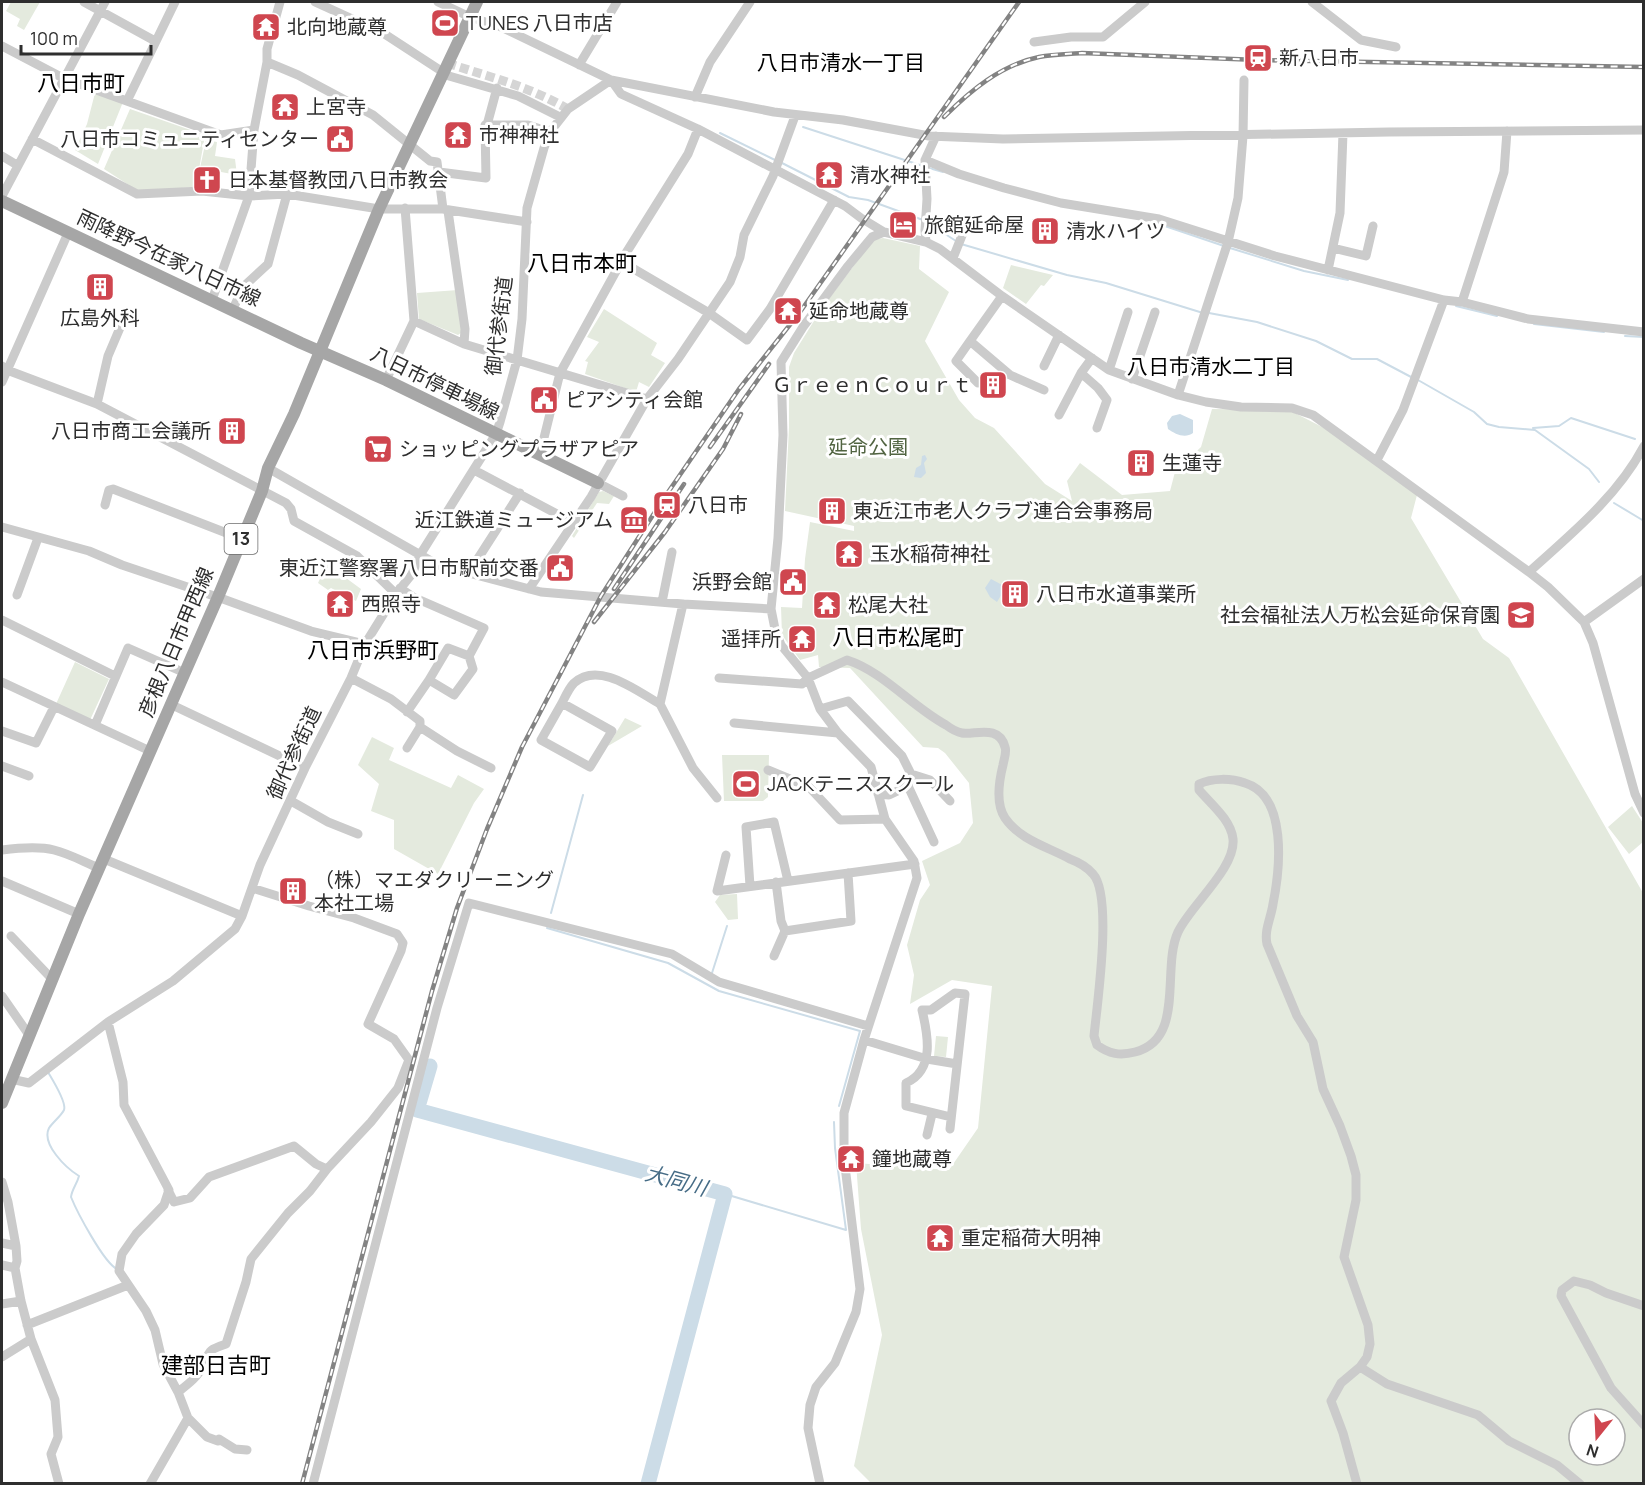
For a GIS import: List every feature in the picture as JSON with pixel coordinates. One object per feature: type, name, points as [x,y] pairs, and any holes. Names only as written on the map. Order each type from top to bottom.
[{"type":"main road","name":"彦根八日市甲西線","points":[[2,1103],[79,914],[218,597],[262,491],[268,468],[294,414],[379,209],[477,2]]},
{"type":"main road","name":"雨降野今在家八日市線","points":[[2,201],[233,309],[319,352]]},
{"type":"main road","name":"八日市停車場線","points":[[319,352],[386,380],[598,483]]},
{"type":"street","points":[[84,2],[102,6],[155,41]]},
{"type":"street","points":[[127,101],[176,2]]},
{"type":"street","points":[[212,300],[249,196],[254,130],[267,62],[267,49],[280,2]]},
{"type":"street","points":[[319,2],[383,33],[449,76],[497,88],[560,117]]},
{"type":"street","points":[[438,2],[470,17],[501,27],[611,80],[795,116],[843,120],[936,136],[1003,139],[1644,130]]},
{"type":"street","points":[[579,65],[617,2]]},
{"type":"street","points":[[695,97],[710,62],[750,2]]},
{"type":"street","points":[[1034,42],[1071,36],[1103,38],[1145,2]]},
{"type":"street","points":[[1312,2],[1361,40],[1396,47]]},
{"type":"street","points":[[2,196],[102,6]]},
{"type":"street","points":[[2,46],[63,78],[221,135],[254,130]]},
{"type":"street","points":[[267,62],[298,75],[373,116],[430,161],[437,162],[465,329],[464,344]]},
{"type":"street","points":[[611,80],[621,94],[698,129],[834,200],[884,232],[926,242],[940,249],[1002,296],[1109,370],[1178,395],[1206,402],[1241,407],[1292,408],[1313,415],[1377,460],[1529,572],[1584,622],[1593,643],[1635,794],[1644,813]]},
{"type":"street","name":"御代参街道","points":[[11,1079],[29,1083],[108,1022],[173,981],[235,929],[260,865],[305,768],[351,678],[365,644],[398,591],[412,574],[420,555],[496,434],[518,360],[527,208],[535,177],[550,132],[560,117],[611,80]]},
{"type":"street","points":[[1178,395],[1228,242],[1238,198],[1243,136],[1244,80]]},
{"type":"street","points":[[440,172],[486,178],[485,125],[487,125],[497,88]]},
{"type":"street","points":[[529,589],[574,523],[647,399],[730,282],[740,257],[744,235],[775,170],[795,116]]},
{"type":"street","points":[[487,125],[528,125],[550,132]]},
{"type":"street","points":[[540,454],[560,373],[622,262],[688,154],[698,129]]},
{"type":"street","points":[[1462,302],[1504,172],[1507,131]]},
{"type":"street","points":[[1328,270],[1340,213],[1342,133]]},
{"type":"street","points":[[926,242],[925,160],[936,136]]},
{"type":"street","points":[[32,139],[137,194],[201,191],[249,196],[286,194],[379,209],[446,210],[527,222]]},
{"type":"street","points":[[2,156],[17,165]]},
{"type":"street","points":[[925,160],[959,174],[1061,203],[1158,223],[1444,300],[1462,302],[1528,319],[1644,332]]},
{"type":"street","points":[[233,309],[243,287],[268,264],[286,194]]},
{"type":"street","points":[[622,262],[709,313],[747,340],[770,309],[834,200]]},
{"type":"street","points":[[386,380],[414,321],[405,208]]},
{"type":"street","points":[[1333,248],[1366,256],[1373,226]]},
{"type":"street","points":[[820,1484],[808,1428],[810,1405],[816,1386],[834,1364],[856,1312],[860,1289],[844,1158],[844,1117],[868,1026],[917,878],[915,864],[885,819],[871,767],[838,733],[820,709],[808,678],[781,645],[775,629],[771,609],[778,538],[783,435],[781,362],[802,327],[848,266],[872,237],[884,232]]},
{"type":"street","points":[[2,382],[4,368],[68,233]]},
{"type":"street","points":[[953,258],[963,233]]},
{"type":"street","points":[[978,382],[956,361],[1002,296]]},
{"type":"street","points":[[1377,460],[1403,410],[1444,300]]},
{"type":"street","points":[[1109,370],[1128,312]]},
{"type":"street","points":[[1132,379],[1155,312]]},
{"type":"street","points":[[97,404],[108,356],[125,316]]},
{"type":"street","points":[[414,321],[464,344],[647,399]]},
{"type":"street","points":[[1044,366],[1059,335]]},
{"type":"street","points":[[970,341],[1010,375],[1044,390]]},
{"type":"street","points":[[1059,415],[1081,373],[1092,358]]},
{"type":"street","points":[[4,368],[97,404],[285,503],[291,509],[294,521],[357,556],[398,591],[484,628],[469,656],[473,669],[454,695],[429,680]]},
{"type":"street","points":[[1081,373],[1098,388],[1107,400],[1096,428]]},
{"type":"street","points":[[1529,572],[1601,505],[1624,477],[1644,446]]},
{"type":"street","points":[[268,468],[438,565],[468,574],[541,592],[771,609]]},
{"type":"street","points":[[474,470],[574,523]]},
{"type":"street","points":[[598,483],[623,496]]},
{"type":"street","points":[[105,505],[109,490],[114,489],[242,539]]},
{"type":"street","points":[[468,574],[520,493]]},
{"type":"street","points":[[2,527],[89,551],[122,566],[218,597],[311,631],[365,644]]},
{"type":"street","points":[[17,596],[38,538]]},
{"type":"street","points":[[662,602],[672,552]]},
{"type":"street","points":[[1584,622],[1644,579]]},
{"type":"street","points":[[660,704],[683,604]]},
{"type":"street","points":[[2,620],[115,676]]},
{"type":"street","points":[[95,725],[128,648],[185,673]]},
{"type":"street","points":[[407,712],[448,648],[469,656]]},
{"type":"street","points":[[719,678],[802,684],[808,678],[847,660],[871,670],[919,708],[960,733],[986,731],[1002,741],[1006,748],[999,790],[1002,814],[1030,840],[1083,866],[1094,874],[1098,883],[1102,913],[1102,946],[1094,1036],[1096,1045],[1107,1052],[1133,1053],[1149,1048],[1159,1038],[1167,1011],[1176,936],[1181,924],[1225,866],[1233,847],[1233,837],[1229,827],[1199,790],[1199,784],[1205,781],[1235,780],[1251,785],[1263,793],[1275,816],[1278,849],[1277,883],[1265,934],[1267,944],[1297,1016],[1313,1042],[1323,1089],[1348,1146],[1356,1175],[1356,1200],[1344,1257],[1368,1325],[1370,1344],[1367,1357],[1360,1367],[1341,1383],[1331,1401],[1343,1433],[1357,1484]]},
{"type":"street","points":[[562,703],[612,731],[590,767],[541,740],[562,703],[574,683],[584,678],[603,675],[611,677],[660,704],[693,768],[717,798]]},
{"type":"street","points":[[351,678],[376,690],[420,721],[420,728],[407,748]]},
{"type":"street","points":[[2,682],[150,751]]},
{"type":"street","points":[[820,709],[848,701],[902,756],[911,774],[908,786],[934,842]]},
{"type":"street","points":[[170,704],[305,768]]},
{"type":"street","points":[[2,730],[36,744],[54,707]]},
{"type":"street","points":[[734,723],[838,733]]},
{"type":"street","points":[[420,728],[457,751],[491,768]]},
{"type":"street","points":[[2,766],[29,776]]},
{"type":"street","points":[[768,770],[810,787],[840,820],[885,819]]},
{"type":"street","points":[[911,774],[930,780],[950,801]]},
{"type":"street","points":[[878,794],[889,795],[908,786]]},
{"type":"street","points":[[291,801],[328,822],[358,834]]},
{"type":"street","points":[[750,886],[746,827],[774,822],[788,881]]},
{"type":"street","points":[[2,850],[20,848],[52,850],[101,864],[242,916]]},
{"type":"street","points":[[726,855],[717,891],[915,864]]},
{"type":"street","points":[[784,931],[851,921],[848,873]]},
{"type":"street","points":[[2,881],[79,914]]},
{"type":"street","points":[[774,956],[784,931],[776,882]]},
{"type":"street","points":[[178,1392],[194,1378],[203,1366],[207,1353],[213,1348],[226,1344],[251,1259],[288,1213],[371,1122],[398,1088],[409,1060],[394,1039],[368,1024],[401,951],[403,943],[396,934],[354,918],[252,888]]},
{"type":"street","points":[[313,1484],[437,1008],[470,903],[672,954],[719,982],[868,1026]]},
{"type":"street","points":[[11,936],[52,979]]},
{"type":"street","points":[[950,1129],[965,994],[955,993],[931,1010],[922,1010],[928,1033],[927,1059],[915,1079],[906,1083],[906,1107],[951,1117]]},
{"type":"street","points":[[2,996],[29,1035]]},
{"type":"street","points":[[108,1022],[123,1082],[124,1105],[174,1202],[190,1198],[209,1177],[294,1146],[316,1164],[327,1169]]},
{"type":"street","points":[[864,1040],[927,1059],[957,1064]]},
{"type":"street","points":[[927,1135],[932,1114]]},
{"type":"street","points":[[2,1182],[16,1246],[15,1268],[21,1301],[31,1340],[55,1400],[58,1437],[51,1454],[59,1484]]},
{"type":"street","points":[[168,1190],[164,1205],[136,1234],[122,1254],[119,1271],[146,1311],[155,1330],[163,1364],[178,1392],[188,1418],[213,1440],[218,1441],[219,1439],[235,1449],[247,1450]]},
{"type":"street","points":[[2,1243],[16,1246]]},
{"type":"street","points":[[2,1265],[15,1268]]},
{"type":"street","points":[[1644,1306],[1574,1281],[1562,1290],[1561,1296],[1611,1388],[1644,1425]]},
{"type":"street","points":[[27,1324],[128,1286]]},
{"type":"street","points":[[2,1304],[21,1301]]},
{"type":"street","points":[[2,1357],[31,1340]]},
{"type":"street","points":[[1360,1367],[1387,1384],[1478,1415],[1509,1441],[1557,1466],[1580,1484]]},
{"type":"street","points":[[150,1484],[188,1418]]},
{"type":"green space","points":[[11,2],[40,2],[24,30],[17,26],[20,19],[6,11]]},
{"type":"green space","points":[[95,93],[123,102],[98,164],[75,150],[87,124]]},
{"type":"green space","points":[[130,109],[205,135],[196,187],[138,191],[104,169]]},
{"type":"green space","points":[[206,140],[217,142],[215,156],[235,159],[237,175],[200,168]]},
{"type":"green space","name":"延命公園","points":[[883,238],[920,246],[919,269],[949,292],[925,341],[959,400],[975,418],[994,428],[1045,484],[1072,501],[1067,481],[1080,463],[1122,495],[1170,491],[1175,472],[1201,447],[1212,409],[1289,410],[1326,429],[1417,495],[1411,518],[1483,639],[1509,658],[1643,893],[1643,1483],[871,1483],[854,1466],[882,1335],[861,1229],[856,1163],[949,1170],[978,1128],[992,986],[952,980],[910,1004],[914,975],[907,945],[920,900],[930,885],[922,861],[960,843],[973,823],[969,783],[945,753],[938,748],[923,747],[850,668],[819,667],[818,655],[800,660],[782,635],[781,607],[802,608],[810,522],[854,531],[854,526],[785,511],[789,367],[794,353],[822,308],[873,240]]},
{"type":"green space","points":[[1011,265],[1053,275],[1044,286],[1041,285],[1026,304],[1003,288]]},
{"type":"green space","points":[[458,290],[462,332],[458,335],[419,319],[417,293]]},
{"type":"green space","points":[[604,309],[657,343],[651,355],[665,363],[649,387],[639,382],[636,392],[585,374],[588,362],[585,361],[599,342],[587,337]]},
{"type":"green space","points":[[603,491],[614,496],[609,504],[597,503],[574,538],[572,536],[599,492]]},
{"type":"green space","points":[[327,564],[361,589],[356,601],[331,588],[328,590],[318,583]]},
{"type":"green space","points":[[75,662],[109,679],[90,720],[56,704]]},
{"type":"green space","points":[[625,718],[642,726],[608,746]]},
{"type":"green space","points":[[372,737],[394,748],[389,760],[451,788],[458,775],[484,789],[474,803],[438,874],[394,849],[394,820],[371,811],[379,784],[358,765]]},
{"type":"green space","name":"JACKテニススクール","points":[[722,755],[769,755],[768,797],[763,801],[724,801]]},
{"type":"green space","points":[[1632,806],[1643,823],[1643,842],[1629,854],[1608,827]]},
{"type":"green space","points":[[737,894],[738,919],[728,920],[715,902],[720,895]]},
{"type":"green space","points":[[936,1036],[948,1037],[946,1057],[934,1056]]},
{"type":"shaded area","points":[[1180,414],[1193,420],[1193,433],[1190,435],[1183,436],[1168,429],[1167,423],[1172,416]]},
{"type":"shaded area","points":[[925,455],[926,473],[921,478],[914,477],[916,468],[921,465],[922,456]]},
{"type":"shaded area","points":[[991,579],[1006,587],[997,602],[990,597],[985,588]]},
{"type":"waterway","points":[[803,127],[923,166]]},
{"type":"waterway","points":[[720,133],[777,161]]},
{"type":"waterway","points":[[782,163],[849,197],[868,200],[923,220]]},
{"type":"waterway","points":[[929,168],[943,172]]},
{"type":"waterway","points":[[1153,222],[1224,246]]},
{"type":"waterway","points":[[928,223],[956,241]]},
{"type":"waterway","points":[[961,244],[1067,275],[1106,283],[1203,313]]},
{"type":"waterway","points":[[1230,248],[1304,271],[1348,280]]},
{"type":"waterway","points":[[1456,306],[1497,316]]},
{"type":"waterway","points":[[1209,313],[1257,322],[1316,341],[1352,359],[1377,359],[1413,378]]},
{"type":"waterway","points":[[1534,324],[1604,332]]},
{"type":"waterway","points":[[1625,336],[1644,337]]},
{"type":"waterway","points":[[1418,380],[1474,412],[1487,424],[1535,430],[1589,469],[1599,482]]},
{"type":"waterway","points":[[1533,428],[1559,426],[1571,418],[1635,439]]},
{"type":"waterway","points":[[1614,503],[1644,521]]},
{"type":"waterway","points":[[551,913],[583,795]]},
{"type":"waterway","points":[[712,973],[727,926]]},
{"type":"waterway","points":[[547,928],[668,963],[719,991],[860,1031],[839,1106]]},
{"type":"waterway","name":"大同川","points":[[430,1066],[417,1110],[725,1194],[648,1484]]},
{"type":"waterway","points":[[48,1072],[59,1091],[64,1106],[63,1112],[49,1128],[48,1141],[62,1162],[79,1176],[71,1197],[98,1248],[117,1269]]},
{"type":"waterway","points":[[725,1194],[846,1230],[835,1148],[834,1122]]},
{"type":"tunnel","points":[[447,63],[523,88],[568,109]]},
{"type":"railway","points":[[302,1484],[432,991],[457,908],[522,747],[601,596],[662,501],[739,389],[800,312],[1019,2]]},
{"type":"railway","points":[[944,117],[965,97],[999,72],[1025,61],[1060,54],[1644,67]]},
{"type":"railway","points":[[710,447],[769,364]]},
{"type":"railway","points":[[594,622],[665,532],[723,449],[741,414]]},
{"type":"railway","points":[[614,589],[684,484]]},
{"type":"place","name":"TUNES 八日市店","points":[[445,23]]},
{"type":"place","name":"北向地蔵尊","points":[[266,27]]},
{"type":"place","name":"新八日市","points":[[1258,58]]},
{"type":"place","name":"上宮寺","points":[[285,107]]},
{"type":"place","name":"市神神社","points":[[458,135]]},
{"type":"place","name":"八日市コミュニティセンター","points":[[340,139]]},
{"type":"place","name":"清水神社","points":[[829,175]]},
{"type":"place","name":"日本基督教団八日市教会","points":[[207,180]]},
{"type":"place","name":"旅館延命屋","points":[[903,225]]},
{"type":"place","name":"清水ハイツ","points":[[1045,231]]},
{"type":"place","name":"広島外科","points":[[100,287]]},
{"type":"place","name":"延命地蔵尊","points":[[788,311]]},
{"type":"place","name":"ＧｒｅｅｎＣｏｕｒｔ","points":[[993,385]]},
{"type":"place","name":"ピアシティ会館","points":[[544,400]]},
{"type":"place","name":"八日市商工会議所","points":[[232,431]]},
{"type":"place","name":"ショッピングプラザアピア","points":[[378,449]]},
{"type":"place","name":"生蓮寺","points":[[1141,463]]},
{"type":"place","name":"八日市","points":[[667,505]]},
{"type":"place","name":"東近江市老人クラブ連合会事務局","points":[[832,511]]},
{"type":"place","name":"近江鉄道ミュージアム","points":[[634,520]]},
{"type":"place","name":"玉水稲荷神社","points":[[849,554]]},
{"type":"place","name":"東近江警察署八日市駅前交番","points":[[560,568]]},
{"type":"place","name":"浜野会館","points":[[793,582]]},
{"type":"place","name":"八日市水道事業所","points":[[1015,594]]},
{"type":"place","name":"西照寺","points":[[340,604]]},
{"type":"place","name":"松尾大社","points":[[827,605]]},
{"type":"place","name":"社会福祉法人万松会延命保育園","points":[[1521,615]]},
{"type":"place","name":"遥拝所","points":[[802,639]]},
{"type":"place","name":"JACKテニススクール","points":[[746,784]]},
{"type":"place","name":"（株）マエダクリーニング 本社工場","points":[[293,891]]},
{"type":"place","name":"鐘地蔵尊","points":[[851,1159]]},
{"type":"place","name":"重定稲荷大明神","points":[[940,1238]]},
{"type":"district","name":"八日市清水一丁目","points":[[841,63]]},
{"type":"district","name":"八日市町","points":[[81,83]]},
{"type":"district","name":"八日市本町","points":[[582,263]]},
{"type":"district","name":"八日市清水二丁目","points":[[1211,367]]},
{"type":"district","name":"八日市松尾町","points":[[898,637]]},
{"type":"district","name":"八日市浜野町","points":[[373,650]]},
{"type":"district","name":"建部日吉町","points":[[216,1365]]}]
